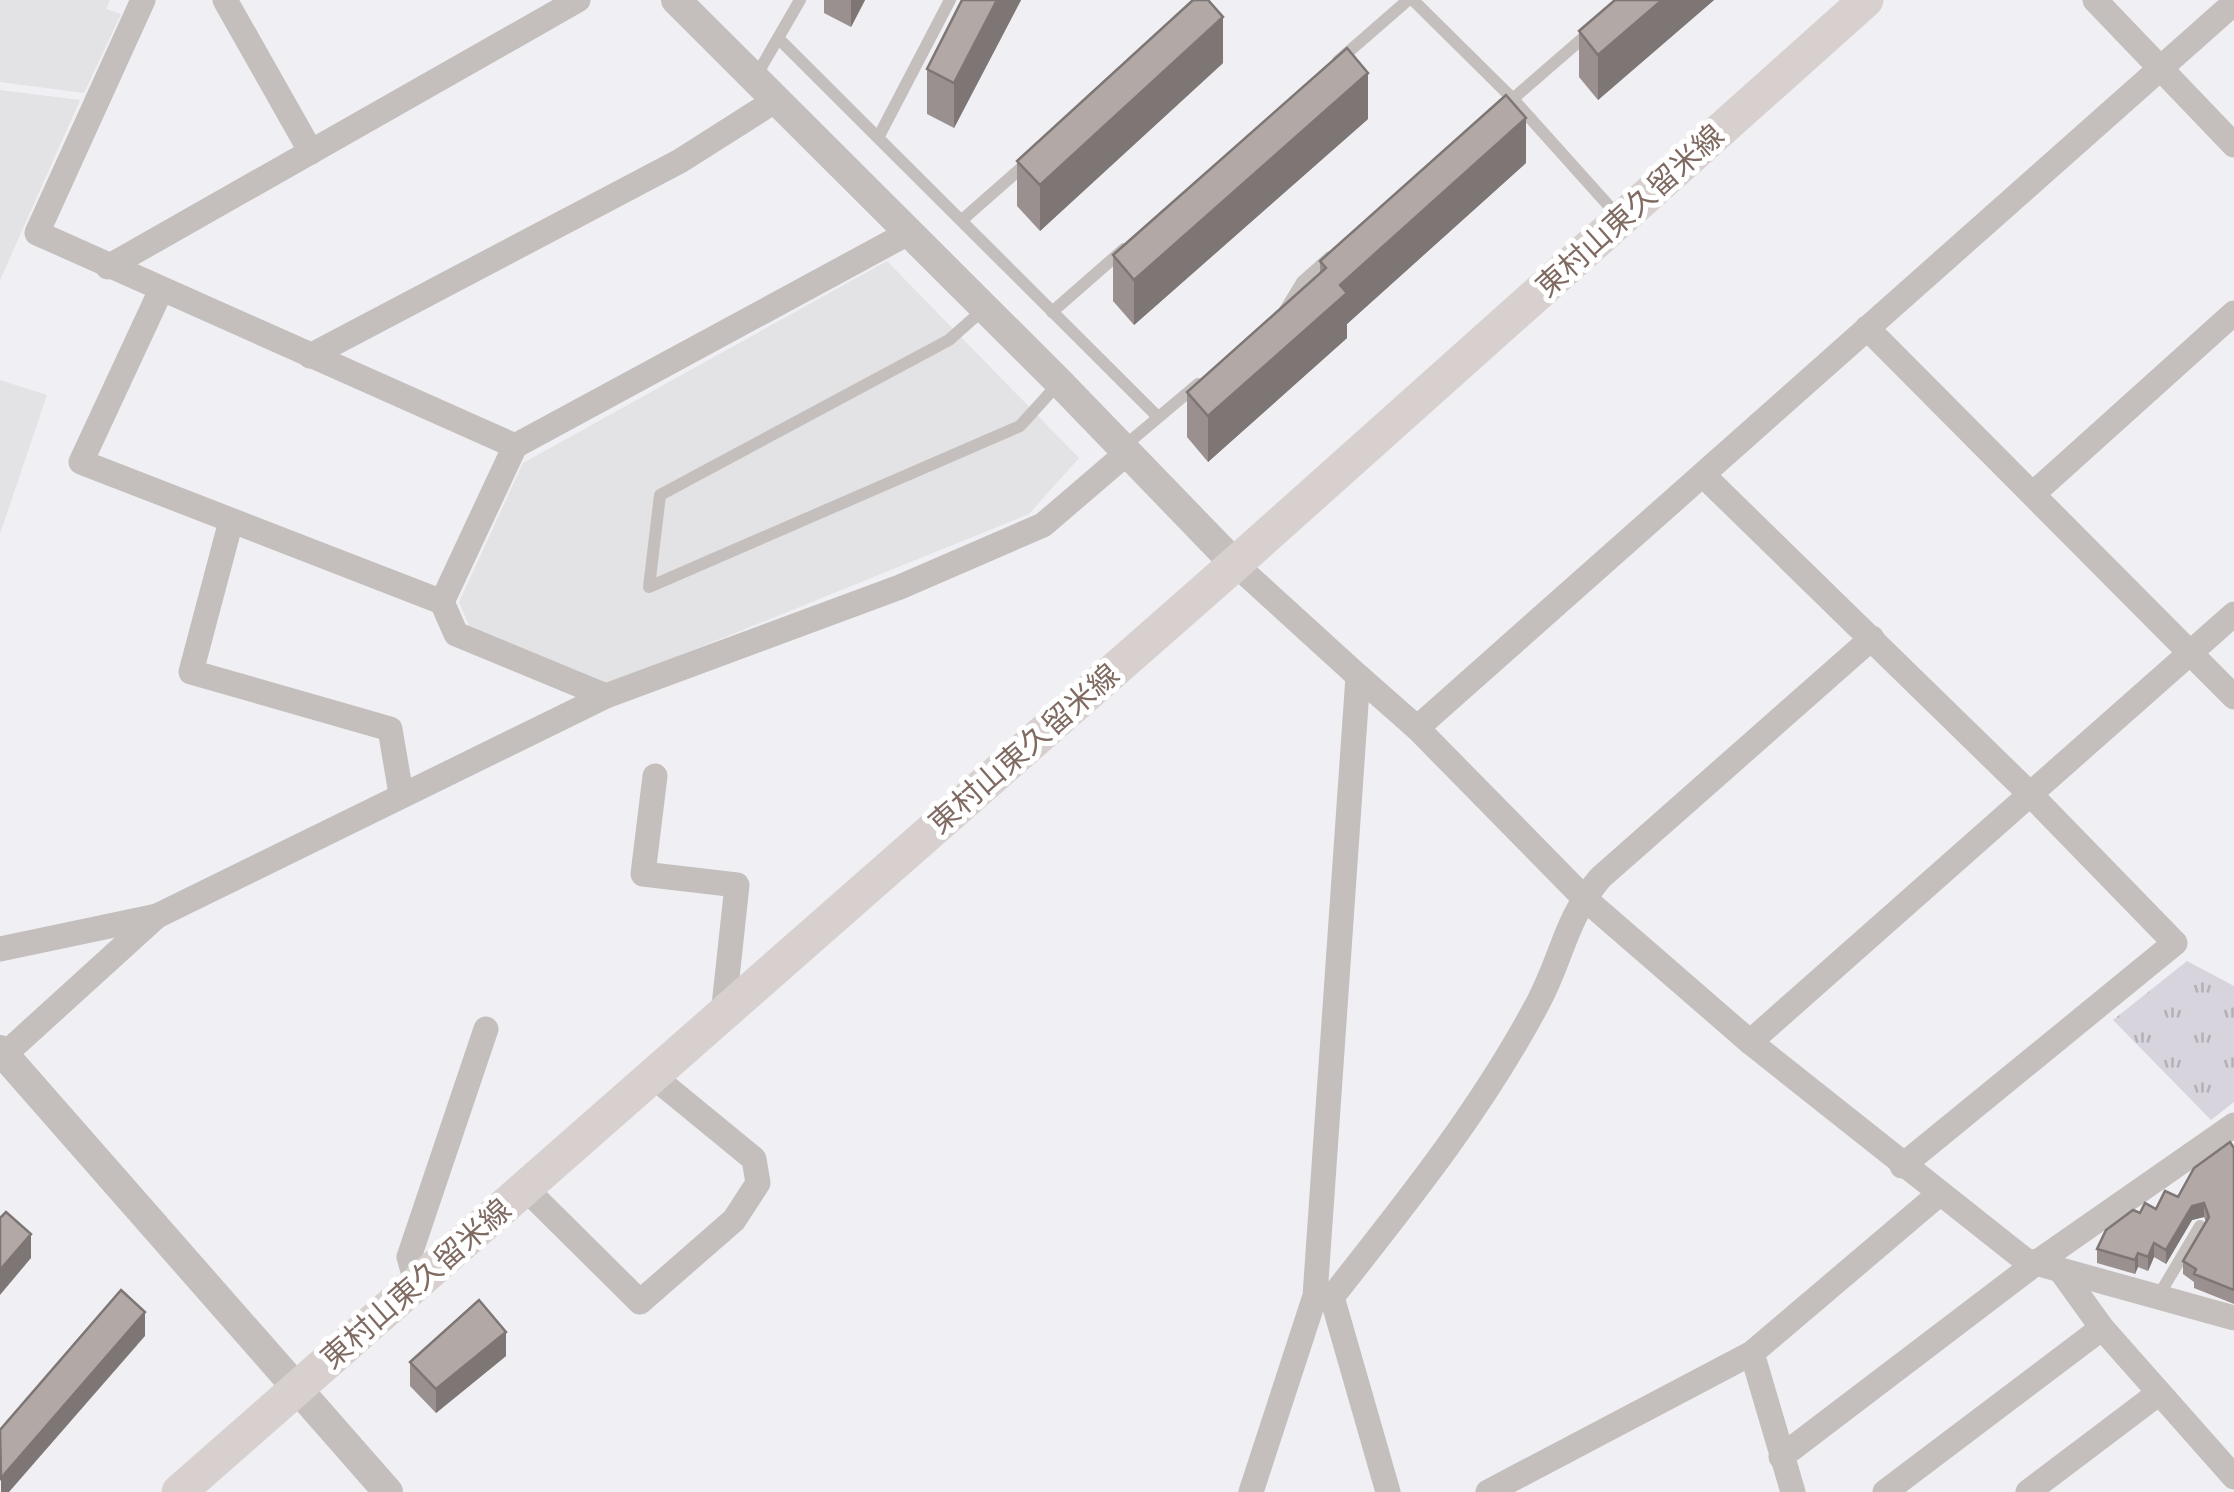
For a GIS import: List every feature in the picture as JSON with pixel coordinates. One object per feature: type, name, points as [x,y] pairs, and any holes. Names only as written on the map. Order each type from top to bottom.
[{"type":"main road","name":"東村山東久留米線","points":[[178,1492],[654,1078],[1866,0]]},
{"type":"street","points":[[143,0],[36,234],[515,446]]},
{"type":"street","points":[[225,0],[311,152]]},
{"type":"street","points":[[108,267],[578,0]]},
{"type":"street","points":[[676,0],[1060,382],[1234,564],[1417,728],[1584,898],[1750,1042],[1938,1195],[2025,1260],[2234,1318]]},
{"type":"street","points":[[2095,0],[2234,145]]},
{"type":"street","points":[[1417,728],[2234,4]]},
{"type":"street","points":[[310,356],[680,161],[766,89]]},
{"type":"street","points":[[442,602],[515,446],[910,232]]},
{"type":"street","points":[[161,290],[82,462],[442,602],[456,634],[606,696]]},
{"type":"street","points":[[2033,494],[2234,314]]},
{"type":"street","points":[[1867,328],[2234,697]]},
{"type":"street","points":[[0,949],[157,916],[606,696],[900,587],[1042,525],[1124,450]]},
{"type":"street","points":[[1704,475],[2030,794],[2175,943],[1902,1166]]},
{"type":"street","points":[[231,521],[190,672],[390,729],[401,794]]},
{"type":"street","points":[[1750,1042],[2234,614]]},
{"type":"street","points":[[1324,1296],[1461,1133],[1540,1000],[1574,910],[1600,878],[1872,638]]},
{"type":"street","points":[[1251,1492],[1324,1296],[1358,676]]},
{"type":"street","points":[[655,776],[643,874],[737,886],[723,1015]]},
{"type":"street","points":[[157,916],[2,1053],[388,1492]]},
{"type":"street","points":[[416,1282],[409,1257],[486,1029]]},
{"type":"street","points":[[526,1189],[640,1302],[681,1267],[734,1220],[758,1184],[754,1159],[654,1078]]},
{"type":"street","points":[[1781,1457],[2049,1267],[2234,1124]]},
{"type":"street","points":[[1488,1492],[1752,1354],[1938,1195]]},
{"type":"street","points":[[2049,1267],[2234,1478]]},
{"type":"street","points":[[1324,1296],[1388,1492]]},
{"type":"street","points":[[1884,1492],[2102,1328]]},
{"type":"street","points":[[1752,1354],[1793,1492]]},
{"type":"street","points":[[2028,1492],[2159,1393]]},
{"type":"lane","points":[[766,89],[779,39],[800,0]]},
{"type":"lane","points":[[879,136],[950,0]]},
{"type":"lane","points":[[1319,78],[1410,0],[1513,98],[1621,219]]},
{"type":"lane","points":[[1482,125],[1598,25]]},
{"type":"lane","points":[[779,39],[1158,417]]},
{"type":"lane","points":[[962,220],[1036,155]]},
{"type":"lane","points":[[1052,312],[1141,234]]},
{"type":"lane","points":[[1281,315],[1302,282],[1347,242]]},
{"type":"lane","points":[[985,308],[949,340],[660,495],[649,588],[1020,426],[1060,382]]},
{"type":"lane","points":[[1124,450],[1204,379]]},
{"type":"lane","points":[[2158,1296],[2200,1226]]},
{"type":"shaded area","points":[[0,0],[110,0],[106,9],[121,14],[84,93],[0,82]]},
{"type":"shaded area","points":[[0,90],[80,100],[0,280]]},
{"type":"shaded area","points":[[887,261],[1079,458],[1029,514],[602,687],[473,635],[459,602],[523,463]]},
{"type":"shaded area","points":[[0,380],[47,395],[0,534]]},
{"type":"green space","points":[[2187,961],[2234,986],[2234,1102],[2211,1120],[2113,1020]]},
{"type":"building","points":[[962,0],[997,0],[954,83],[927,69]]},
{"type":"building","points":[[1193,0],[1208,0],[1223,17],[1040,185],[1017,161]]},
{"type":"building","points":[[1615,0],[1662,0],[1598,55],[1579,31]]},
{"type":"building","points":[[1347,48],[1368,73],[1134,280],[1113,255]]},
{"type":"building","points":[[1506,95],[1526,118],[1340,285],[1347,293],[1208,416],[1187,392],[1326,268],[1320,261]]},
{"type":"building","points":[[2230,1142],[2234,1148],[2234,1290],[2194,1274],[2196,1269],[2183,1261],[2209,1217],[2204,1203],[2192,1206],[2166,1250],[2154,1243],[2148,1257],[2138,1253],[2135,1260],[2097,1249],[2106,1230],[2133,1210],[2140,1213],[2145,1203],[2156,1209],[2165,1191],[2178,1197],[2194,1168]]},
{"type":"building","points":[[6,1212],[31,1234],[0,1270],[0,1218]]},
{"type":"building","points":[[121,1290],[145,1312],[1,1478],[0,1430]]},
{"type":"building","points":[[479,1300],[506,1332],[436,1389],[410,1362]]}]
